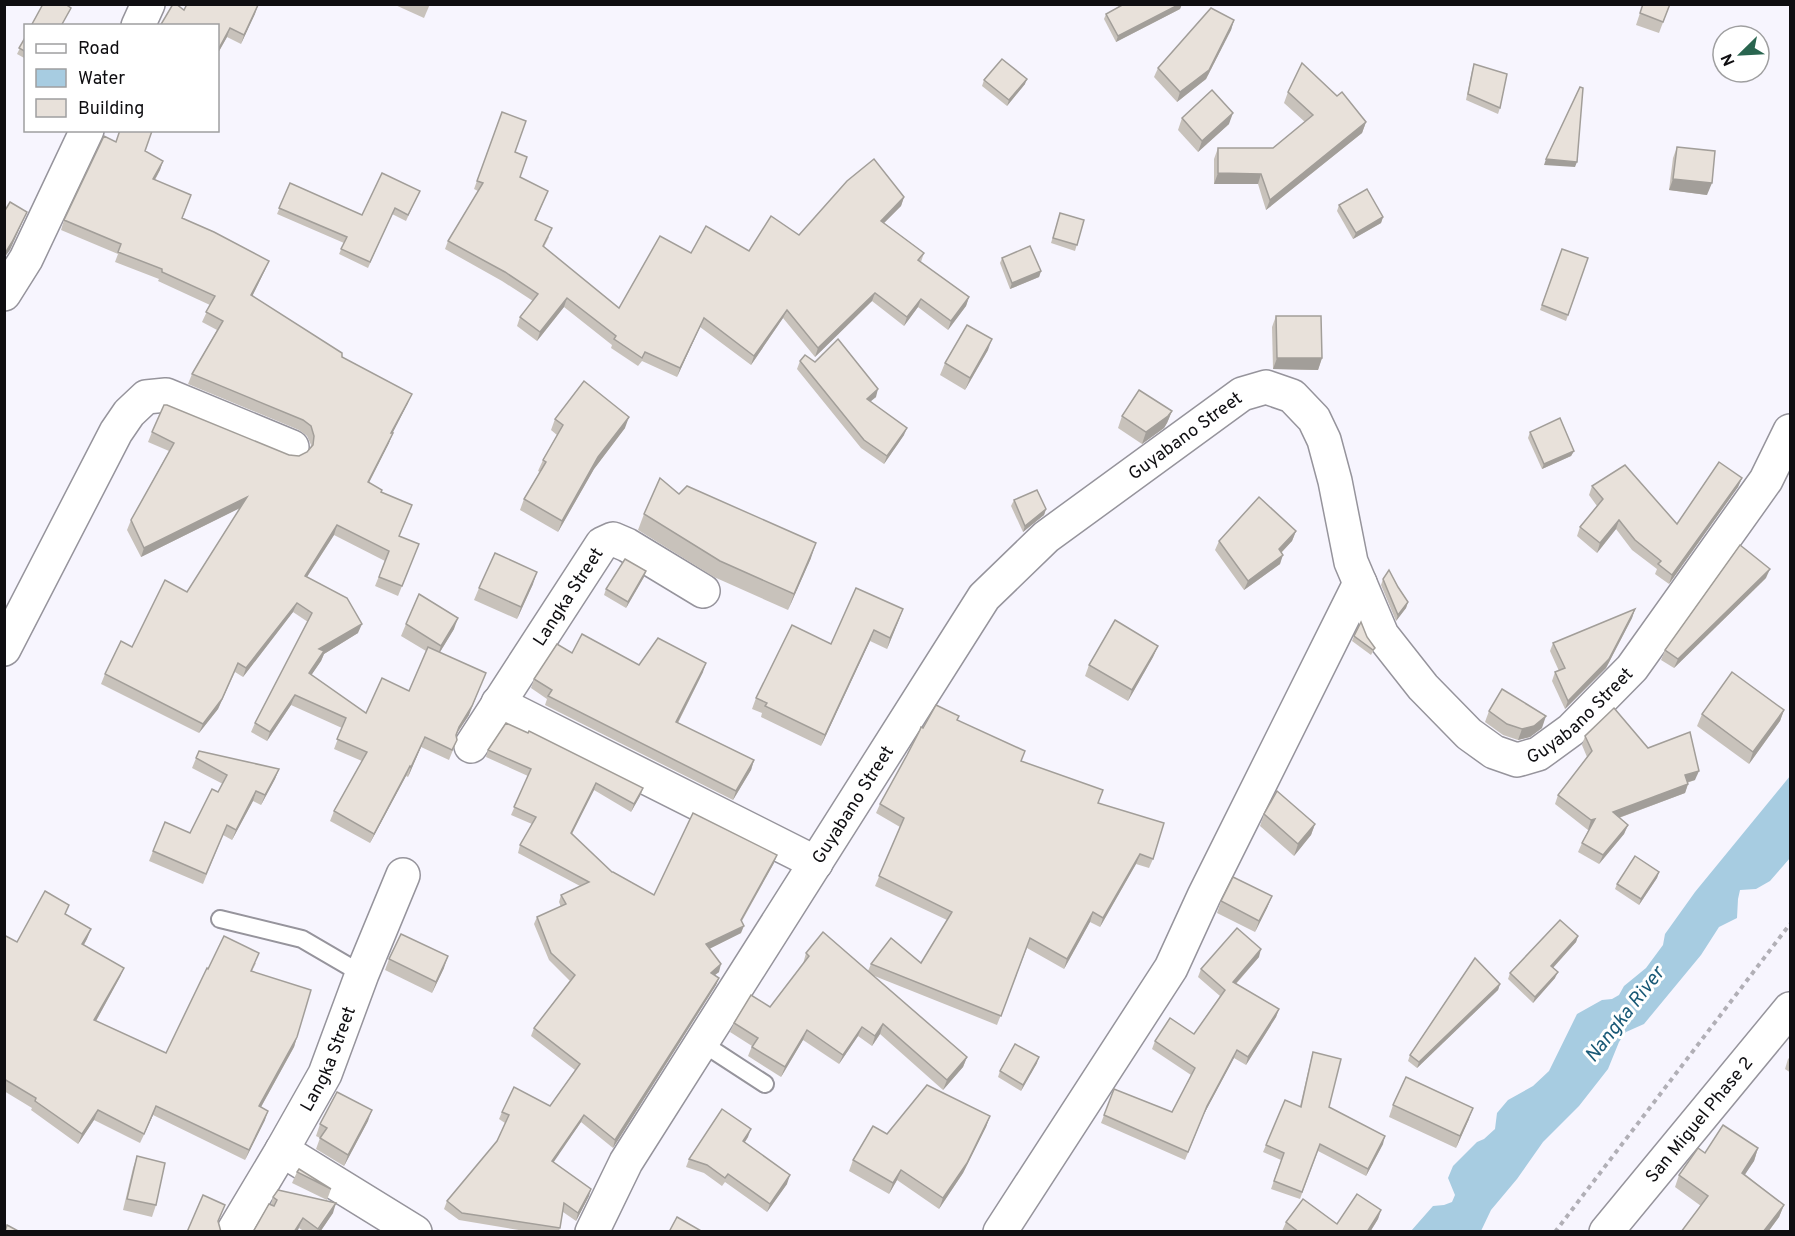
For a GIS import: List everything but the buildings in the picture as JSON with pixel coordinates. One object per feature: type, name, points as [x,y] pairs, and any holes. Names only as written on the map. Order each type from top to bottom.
[{"type":"street","points":[[139,24],[148,4]]},
{"type":"street","points":[[4,294],[26,259],[86,132]]},
{"type":"street","name":"Guyabano Street","points":[[592,1232],[626,1162],[984,597],[1046,537],[1242,394],[1266,387],[1292,396],[1314,419],[1327,450],[1351,562],[1382,634],[1424,687],[1469,734],[1494,752],[1517,760],[1538,754],[1571,730],[1632,668],[1766,480],[1791,431]]},
{"type":"street","points":[[4,649],[116,432],[129,413],[146,397],[166,395],[292,447]]},
{"type":"street","name":"Langka Street","points":[[471,746],[602,544],[613,539],[627,545],[703,591]]},
{"type":"street","points":[[1000,1232],[1171,968],[1204,896],[1360,583]]},
{"type":"street","points":[[498,704],[816,863]]},
{"type":"street","name":"Langka Street","points":[[232,1232],[325,1074],[362,974],[403,875]]},
{"type":"street","name":"San Miguel Phase 2","points":[[1606,1232],[1791,1009]]},
{"type":"street","points":[[282,1150],[414,1232]]},
{"type":"lane","points":[[220,919],[302,939],[362,974]]},
{"type":"lane","points":[[702,1043],[765,1084]]},
{"type":"path","points":[[1555,1232],[1791,924]]},
{"type":"water","name":"Nangka River","points":[[1790,776],[1790,858],[1770,881],[1756,889],[1740,890],[1737,918],[1719,927],[1701,955],[1644,1024],[1626,1032],[1619,1042],[1608,1069],[1579,1106],[1543,1142],[1517,1179],[1491,1210],[1481,1231],[1411,1231],[1433,1206],[1452,1202],[1455,1195],[1448,1178],[1453,1166],[1477,1142],[1495,1129],[1497,1113],[1508,1100],[1533,1086],[1549,1071],[1577,1014],[1602,1000],[1612,999],[1619,995],[1624,986],[1646,968],[1663,945],[1665,934],[1695,892]]}]
